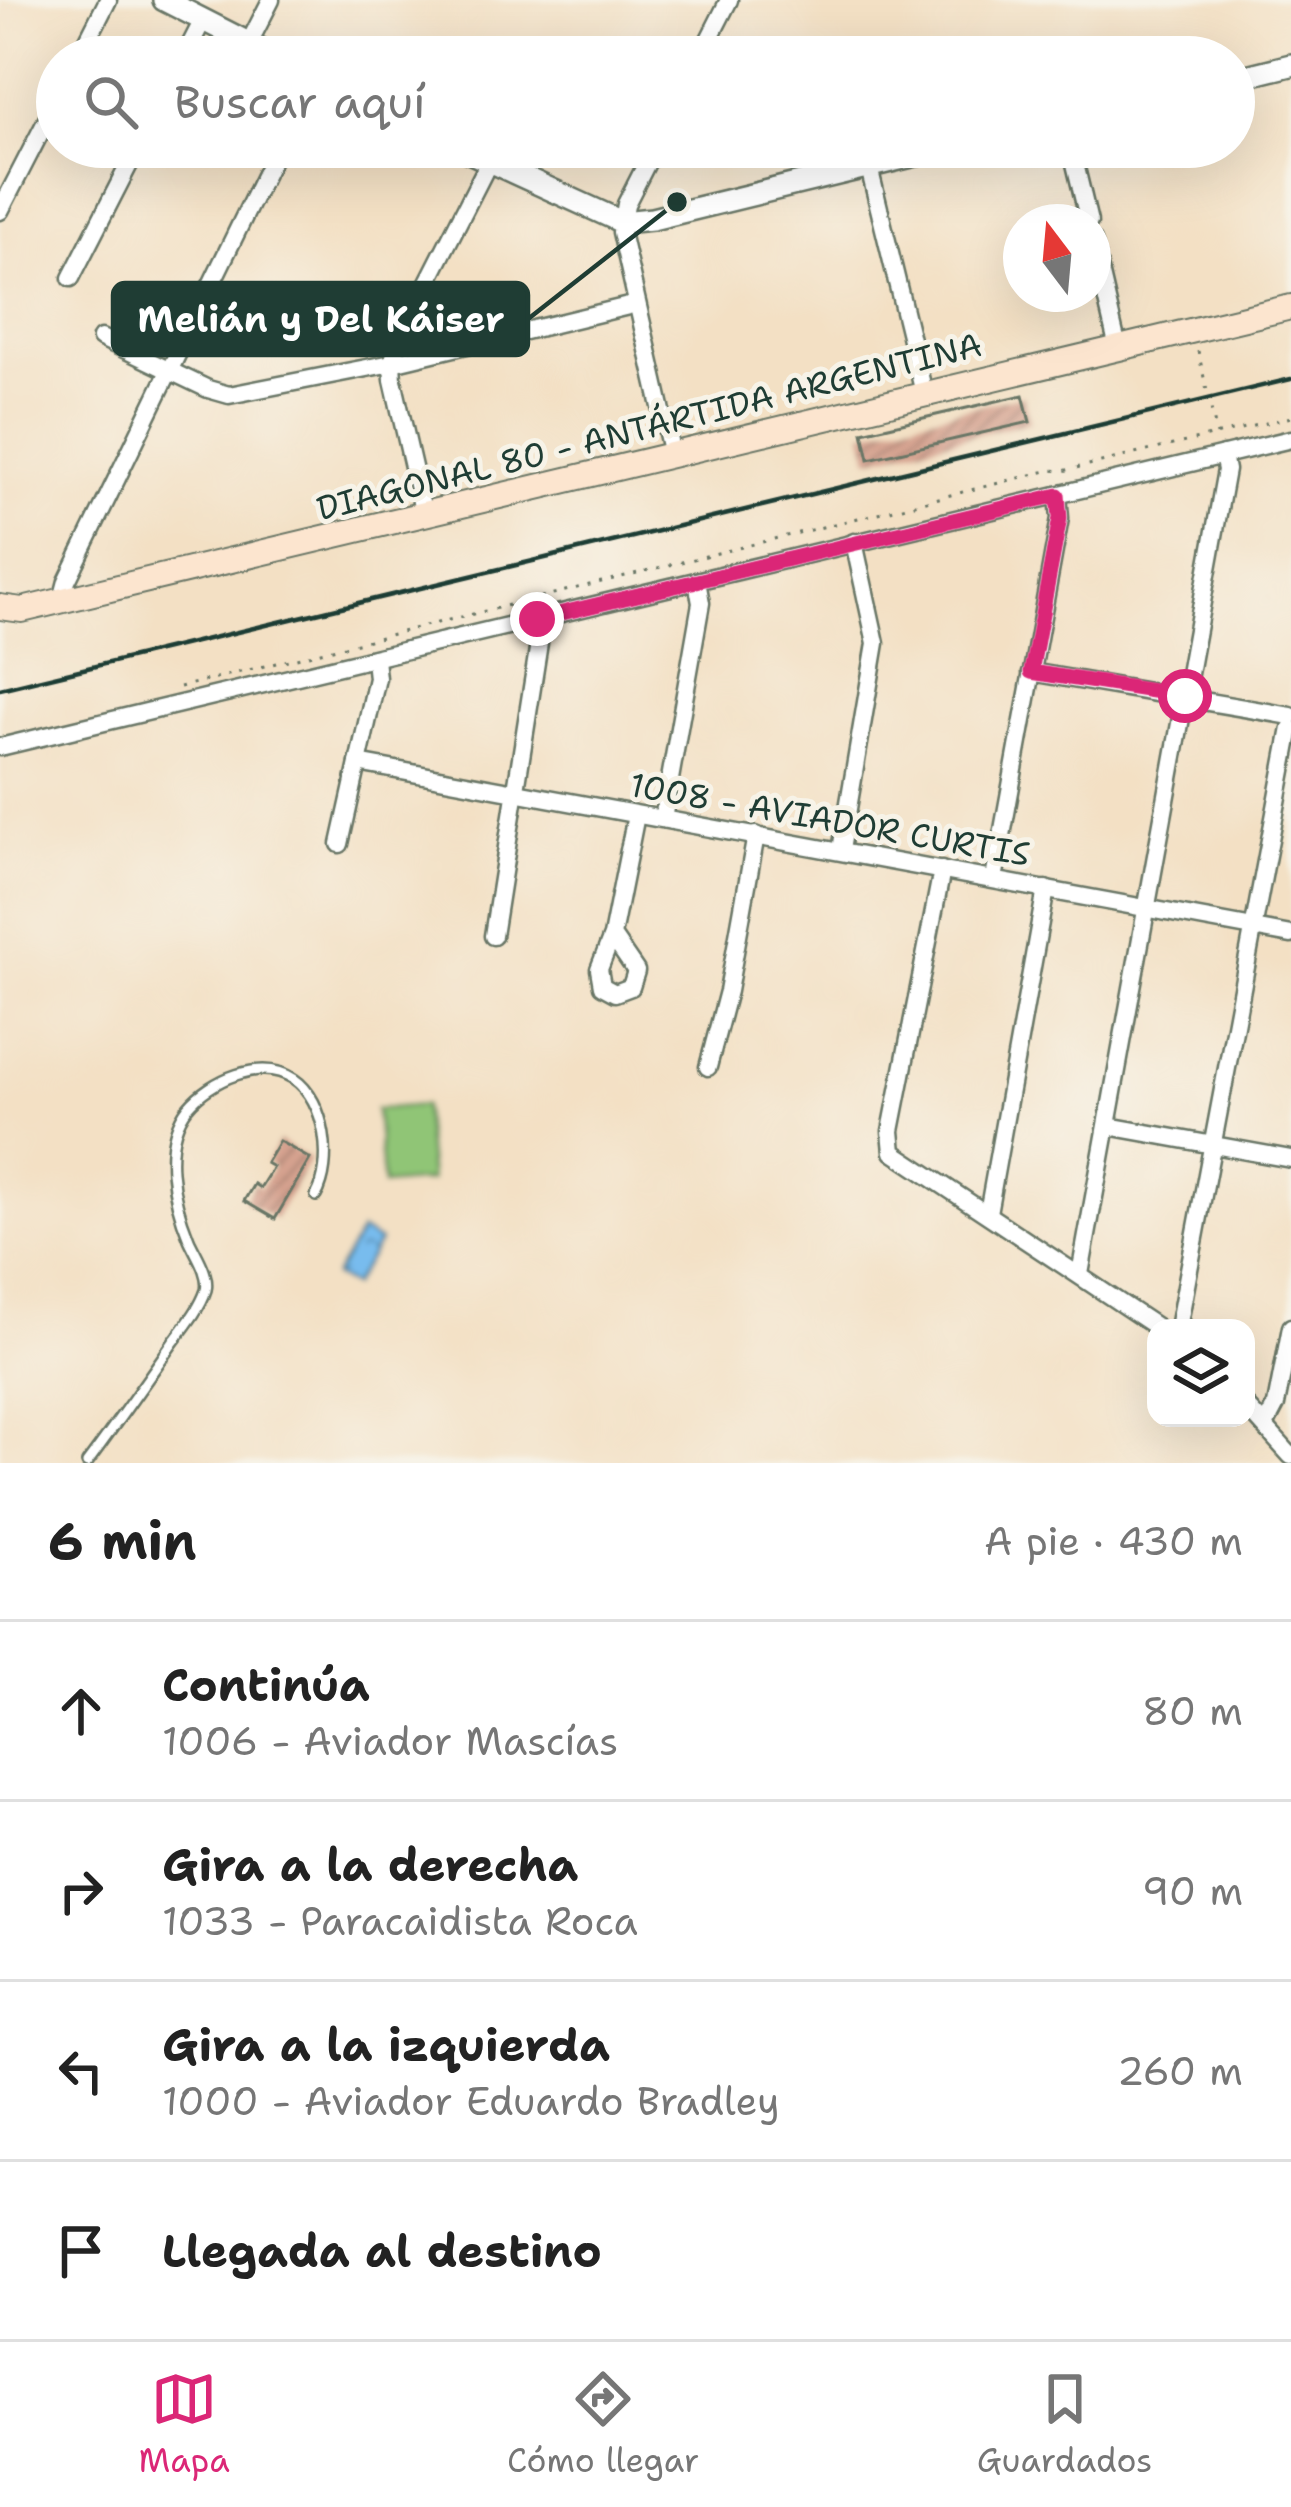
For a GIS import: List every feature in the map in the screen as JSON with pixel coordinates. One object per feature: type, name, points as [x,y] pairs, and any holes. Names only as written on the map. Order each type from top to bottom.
[{"type":"main road","name":"DIAGONAL 80 - ANTÁRTIDA ARGENTINA","points":[[11,609],[1291,307]]},
{"type":"street","points":[[90,36],[108,0]]},
{"type":"street","points":[[164,0],[233,36]]},
{"type":"street","points":[[253,36],[271,0]]},
{"type":"street","points":[[711,36],[729,0]]},
{"type":"street","points":[[194,36],[202,20]]},
{"type":"street","points":[[1255,74],[1291,65]]},
{"type":"street","points":[[1,208],[36,140]]},
{"type":"street","points":[[71,278],[127,168]]},
{"type":"street","points":[[62,600],[167,369],[268,168]]},
{"type":"street","points":[[424,515],[392,363],[401,335],[486,168]]},
{"type":"street","points":[[502,168],[622,222],[865,168]]},
{"type":"street","points":[[644,168],[622,222],[672,455]]},
{"type":"street","points":[[869,168],[924,393]]},
{"type":"street","points":[[1076,168],[1085,204]]},
{"type":"street","points":[[101,338],[230,395],[392,363],[637,304]]},
{"type":"street","points":[[1110,312],[1118,348]]},
{"type":"street","points":[[0,747],[1291,439]]},
{"type":"street","points":[[1080,1274],[1226,470],[1223,455]]},
{"type":"street","points":[[994,879],[1060,518],[1058,495]]},
{"type":"street","points":[[842,850],[876,643],[854,542]]},
{"type":"street","points":[[662,819],[701,603],[697,581]]},
{"type":"street","points":[[493,936],[539,643],[537,619]]},
{"type":"street","points":[[340,844],[377,677],[374,658]]},
{"type":"street","points":[[1031,672],[1291,716]]},
{"type":"street","points":[[1180,1319],[1291,728]]},
{"type":"street","name":"1008 - AVIADOR CURTIS","points":[[358,763],[1291,935]]},
{"type":"street","points":[[612,936],[636,815]]},
{"type":"street","points":[[708,1067],[728,991],[756,835]]},
{"type":"street","points":[[942,869],[890,1145],[895,1154],[1147,1320]]},
{"type":"street","points":[[988,1213],[1046,889]]},
{"type":"street","points":[[1108,1126],[1291,1159]]},
{"type":"street","points":[[1265,1426],[1276,1405],[1291,1327]]},
{"type":"street","points":[[1255,1415],[1291,1456]]},
{"type":"lane","points":[[87,1463],[205,1292],[206,1277],[180,1212],[172,1164],[176,1131],[189,1106],[203,1091],[231,1077],[267,1071],[292,1077],[306,1092],[324,1135],[325,1175],[316,1196]]},
{"type":"path","points":[[1193,332],[1217,435]]},
{"type":"path","points":[[169,690],[1051,470],[1291,417]]},
{"type":"green space","points":[[423,1105],[430,1181],[383,1185],[376,1109]]},
{"type":"water","points":[[361,1231],[379,1242],[352,1286],[334,1276]]},
{"type":"building","points":[[1023,395],[1030,422],[869,459],[863,432]]},
{"type":"building","points":[[279,1141],[310,1159],[275,1219],[244,1201],[254,1184],[260,1188],[273,1167],[266,1163]]},
{"type":"railway","points":[[0,689],[1291,379]]},
{"type":"place","name":"Melián y Del Káiser","points":[[677,202]]},
{"type":"route","points":[[537,619],[1058,495],[1060,518],[1031,672],[1185,696]]}]
